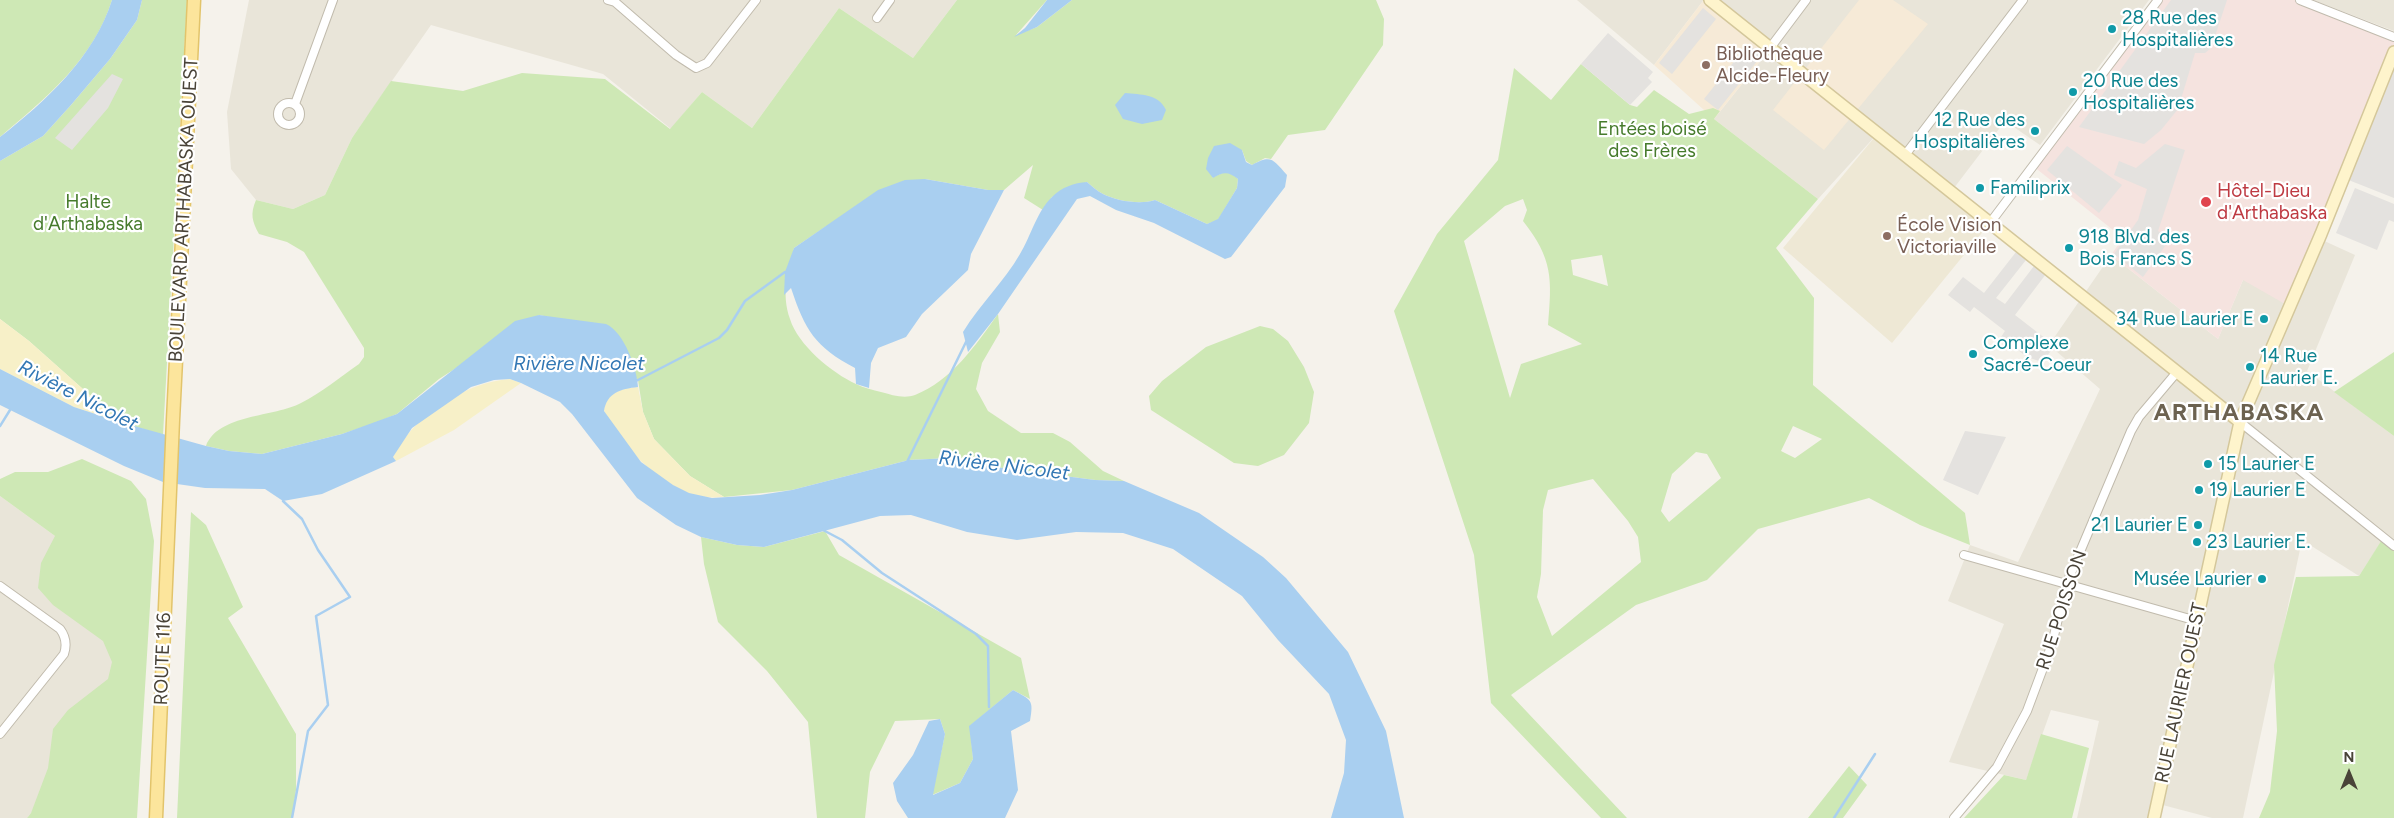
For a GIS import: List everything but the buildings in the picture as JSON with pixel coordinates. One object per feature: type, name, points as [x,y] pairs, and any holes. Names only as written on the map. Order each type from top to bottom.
[{"type":"main road","name":"BOULEVARD ARTHABASKA OUEST","points":[[170,501],[194,0]]},
{"type":"main road","name":"ROUTE 116","points":[[156,818],[170,501]]},
{"type":"street","points":[[295,104],[333,0]]},
{"type":"street","points":[[613,1],[696,68],[708,64],[756,0]]},
{"type":"street","points":[[876,18],[890,0]]},
{"type":"street","points":[[1710,0],[2394,546]]},
{"type":"street","points":[[1770,48],[1806,0]]},
{"type":"street","points":[[1905,155],[2023,0]]},
{"type":"street","points":[[1990,223],[2158,0]]},
{"type":"street","points":[[2300,0],[2394,36]]},
{"type":"street","name":"RUE LAURIER OUEST","points":[[2154,818],[2240,422],[2321,234],[2394,52]]},
{"type":"street","name":"RUE POISSON","points":[[1954,818],[1997,768],[2016,735],[2040,679],[2066,585],[2131,431],[2139,417],[2177,372]]},
{"type":"street","points":[[1964,555],[2197,621]]},
{"type":"street","points":[[0,586],[60,629],[64,634],[66,647],[64,654],[0,734]]},
{"type":"shaded area","points":[[249,0],[957,0],[913,58],[839,8],[752,128],[702,92],[671,129],[603,74],[431,25],[352,138],[325,195],[293,209],[256,200],[231,169],[227,112]]},
{"type":"shaded area","points":[[1577,0],[2149,0],[2040,145],[2005,121],[1954,188],[1878,133],[1818,199],[1714,119],[1766,54],[1703,1],[1654,65]]},
{"type":"shaded area","points":[[1859,0],[1893,0],[1928,24],[1824,150],[1773,110]]},
{"type":"shaded area","name":"Hôtel-Dieu d'Arthabaska","points":[[2158,0],[2300,0],[2394,37],[2394,52],[2292,308],[2243,280],[2218,339],[2111,255],[2123,238],[2033,166]]},
{"type":"shaded area","points":[[2171,0],[2227,0],[2211,48],[2205,53],[2195,53],[2178,109],[2161,130],[2144,144],[2079,127]]},
{"type":"shaded area","points":[[2313,0],[2394,0],[2394,31]]},
{"type":"shaded area","points":[[1703,1],[1766,54],[1714,119],[1654,65]]},
{"type":"shaded area","points":[[1703,8],[1716,19],[1672,74],[1659,63]]},
{"type":"shaded area","points":[[1608,33],[1653,72],[1648,78],[1652,82],[1630,105],[1581,64]]},
{"type":"shaded area","points":[[1748,44],[1762,55],[1718,110],[1704,99]]},
{"type":"shaded area","points":[[2394,63],[2394,198],[2346,179]]},
{"type":"shaded area","points":[[112,74],[123,79],[108,108],[72,150],[55,138]]},
{"type":"shaded area","name":"École Vision Victoriaville","points":[[1878,133],[1990,223],[1892,343],[1783,248]]},
{"type":"shaded area","points":[[2165,144],[2185,150],[2158,231],[2170,239],[2143,277],[2114,254],[2138,220],[2147,189],[2114,175],[2119,161],[2136,168]]},
{"type":"shaded area","points":[[2067,146],[2122,185],[2099,213],[2047,170]]},
{"type":"shaded area","points":[[2355,188],[2394,204],[2394,222],[2389,220],[2377,250],[2336,233]]},
{"type":"shaded area","points":[[2320,239],[2355,255],[2307,371],[2394,436],[2394,547],[2383,539],[2359,576],[2302,540],[2243,818],[2212,818],[2155,803],[2151,818],[2077,818],[2099,721],[2051,710],[2026,780],[1949,762],[2004,624],[1948,601],[1970,545],[2018,562],[2100,389],[2049,345],[2111,255],[2218,339],[2243,280]]},
{"type":"shaded area","points":[[2016,252],[2026,260],[1996,298],[2005,304],[2034,266],[2046,274],[2015,315],[2055,346],[2042,362],[2027,357],[2001,337],[2005,331],[1974,307],[1970,312],[1948,295],[1963,277],[1984,293]]},
{"type":"shaded area","points":[[1965,431],[2006,437],[1978,495],[1943,480]]},
{"type":"shaded area","points":[[0,496],[55,536],[145,671],[27,818],[0,818]]},
{"type":"green space","points":[[0,0],[112,0],[104,21],[81,59],[50,93],[0,137]]},
{"type":"green space","name":"Halte d'Arthabaska","points":[[142,0],[187,0],[163,435],[120,422],[29,341],[0,319],[0,161],[43,136],[71,105],[110,59],[137,20]]},
{"type":"green space","points":[[957,0],[1047,0],[1016,35],[1037,27],[1072,0],[1376,0],[1384,19],[1383,45],[1325,130],[1288,135],[1271,159],[1265,158],[1252,165],[1246,161],[1242,150],[1212,178],[1225,173],[1231,174],[1238,179],[1237,188],[1218,220],[1207,224],[1155,200],[1129,202],[1115,199],[1101,193],[1087,182],[1052,197],[1043,210],[1024,198],[1033,165],[1004,190],[988,190],[925,179],[825,227],[794,248],[786,292],[787,310],[790,319],[800,339],[817,357],[837,373],[869,389],[898,396],[907,397],[915,395],[940,381],[962,361],[998,314],[1000,332],[982,363],[976,389],[988,411],[1021,433],[1053,433],[1070,442],[1103,471],[1124,481],[1095,480],[980,465],[950,458],[909,460],[792,490],[724,497],[690,476],[654,439],[643,412],[638,380],[564,320],[539,315],[439,379],[397,414],[375,423],[342,434],[262,454],[229,451],[206,446],[212,436],[234,422],[290,408],[301,403],[359,364],[364,357],[364,348],[304,252],[287,242],[259,234],[253,221],[252,213],[256,200],[293,209],[325,195],[352,138],[391,81],[463,91],[522,73],[605,79],[670,129],[702,92],[752,128],[839,8],[913,58]]},
{"type":"green space","name":"Entées boisé des Frères","points":[[1581,64],[1630,105],[1637,107],[1654,90],[1689,114],[1713,108],[1720,111],[1714,119],[1818,199],[1776,248],[1814,298],[1813,385],[1965,513],[1970,545],[1920,525],[1869,498],[1758,529],[1707,580],[1636,605],[1511,695],[1627,818],[1601,818],[1491,703],[1474,555],[1394,311],[1437,234],[1498,160],[1514,68],[1551,100]],"holes":[[[1523,199],[1527,210],[1523,221],[1533,234],[1545,258],[1550,282],[1548,325],[1582,344],[1521,364],[1510,398],[1464,241],[1505,206]],[[1602,255],[1608,286],[1573,275],[1571,260]],[[1793,426],[1822,439],[1795,458],[1781,451]],[[1696,452],[1707,454],[1721,478],[1669,522],[1661,511],[1672,474]],[[1593,479],[1628,521],[1638,537],[1641,562],[1552,636],[1537,597],[1541,574],[1543,510],[1548,490]]]},
{"type":"green space","points":[[1260,326],[1273,329],[1288,341],[1304,367],[1314,392],[1309,423],[1284,455],[1258,466],[1234,463],[1151,410],[1149,396],[1162,381],[1206,347]]},
{"type":"green space","points":[[2394,352],[2394,436],[2334,392]]},
{"type":"green space","points":[[82,459],[131,481],[146,499],[154,541],[137,818],[27,818],[31,813],[48,768],[53,729],[68,710],[108,679],[112,662],[103,641],[53,605],[38,588],[41,563],[55,536],[0,496],[0,479],[15,472],[48,472]]},
{"type":"green space","points":[[191,512],[206,525],[243,607],[228,618],[296,734],[296,790],[292,818],[177,818]]},
{"type":"green space","points":[[825,531],[839,555],[1021,658],[1030,699],[1013,690],[970,726],[973,759],[960,783],[932,795],[945,734],[940,719],[895,721],[870,772],[865,818],[817,818],[808,722],[767,671],[718,622],[704,564],[701,537],[737,545],[764,547]]},
{"type":"green space","points":[[2383,538],[2394,547],[2394,818],[2259,818],[2270,792],[2277,731],[2274,665],[2296,577],[2359,576]]},
{"type":"green space","points":[[2041,734],[2089,748],[2072,818],[1964,818],[2004,775],[2026,780]]},
{"type":"green space","points":[[1849,766],[1867,785],[1843,818],[1808,818]]},
{"type":"sand","points":[[0,319],[29,341],[120,422],[74,407],[0,369]]},
{"type":"sand","points":[[510,379],[521,383],[454,430],[396,461],[393,457],[402,442],[414,428],[442,404],[458,394],[475,387]]},
{"type":"sand","points":[[638,387],[643,412],[654,439],[690,476],[724,497],[702,497],[690,494],[671,484],[647,467],[620,437],[606,415],[604,410],[605,404],[607,399],[616,392]]},
{"type":"water","points":[[112,0],[142,0],[137,20],[110,59],[43,136],[0,161],[0,137],[51,93],[81,59],[104,21]]},
{"type":"water","points":[[1047,0],[1072,0],[1037,27],[1014,37],[1025,28]]},
{"type":"water","points":[[1125,93],[1148,96],[1158,100],[1166,110],[1162,120],[1142,124],[1123,119],[1115,105]]},
{"type":"water","points":[[1230,143],[1242,150],[1246,162],[1252,165],[1268,159],[1272,160],[1287,175],[1285,187],[1231,257],[1225,259],[1154,223],[1116,210],[1090,196],[1077,199],[998,314],[968,352],[963,332],[1014,264],[1042,209],[1056,194],[1068,186],[1087,182],[1109,196],[1136,202],[1155,200],[1207,224],[1218,219],[1237,188],[1238,179],[1234,176],[1225,173],[1213,178],[1206,169],[1208,158],[1214,146]]},
{"type":"water","points":[[925,179],[988,190],[1004,190],[971,254],[968,270],[922,314],[906,337],[878,348],[871,363],[869,388],[856,384],[855,368],[830,353],[813,336],[801,315],[791,288],[784,295],[785,272],[794,248],[878,190],[905,180]]},
{"type":"water","name":"Rivière Nicolet","points":[[539,315],[606,324],[613,328],[624,342],[628,351],[635,370],[638,387],[615,393],[608,400],[604,411],[641,462],[673,485],[689,493],[712,498],[760,495],[792,490],[909,460],[950,458],[980,465],[1095,480],[1124,481],[1199,513],[1263,557],[1286,578],[1348,652],[1386,731],[1404,818],[1331,818],[1344,773],[1346,740],[1329,694],[1278,640],[1242,596],[1173,549],[1123,533],[1076,532],[1017,540],[967,532],[911,515],[880,516],[764,547],[737,545],[701,537],[676,525],[637,498],[572,414],[560,402],[510,379],[494,380],[471,387],[412,428],[393,457],[396,461],[322,494],[283,501],[265,489],[205,488],[163,482],[124,466],[0,405],[0,369],[74,407],[120,422],[206,446],[229,451],[262,454],[342,434],[397,414],[515,321]]},
{"type":"water","points":[[1013,690],[1027,698],[1032,708],[1030,721],[1011,731],[1018,790],[1005,818],[908,818],[897,801],[893,783],[913,755],[929,721],[940,719],[945,734],[933,795],[960,783],[973,759],[969,726]]},
{"type":"waterway","points":[[636,381],[719,338],[727,330],[745,301],[785,272]]},
{"type":"waterway","points":[[907,462],[966,342]]},
{"type":"waterway","points":[[0,426],[10,410]]},
{"type":"waterway","points":[[283,501],[302,519],[318,550],[350,597],[316,616],[328,705],[308,731],[292,818]]},
{"type":"waterway","points":[[823,530],[842,540],[882,573],[976,634],[988,646],[989,707]]},
{"type":"waterway","points":[[1834,818],[1875,754]]},
{"type":"place","name":"28 Rue des Hospitalières","points":[[2112,29]]},
{"type":"place","name":"Bibliothèque Alcide-Fleury","points":[[1706,65]]},
{"type":"place","name":"20 Rue des Hospitalières","points":[[2073,92]]},
{"type":"place","name":"12 Rue des Hospitalières","points":[[2035,131]]},
{"type":"place","name":"Familiprix","points":[[1980,188]]},
{"type":"place","name":"Hôtel-Dieu d'Arthabaska","points":[[2206,202]]},
{"type":"place","name":"École Vision Victoriaville","points":[[1887,236]]},
{"type":"place","name":"918 Blvd. des Bois Francs S","points":[[2069,248]]},
{"type":"place","name":"34 Rue Laurier E","points":[[2264,319]]},
{"type":"place","name":"Complexe Sacré-Coeur","points":[[1973,354]]},
{"type":"place","name":"14 Rue Laurier E.","points":[[2250,367]]},
{"type":"place","name":"15 Laurier E","points":[[2208,464]]},
{"type":"place","name":"19 Laurier E","points":[[2199,490]]},
{"type":"place","name":"21 Laurier E","points":[[2198,525]]},
{"type":"place","name":"23 Laurier E.","points":[[2197,542]]},
{"type":"place","name":"Musée Laurier","points":[[2262,579]]},
{"type":"district","name":"ARTHABASKA","points":[[2239,413]]}]
